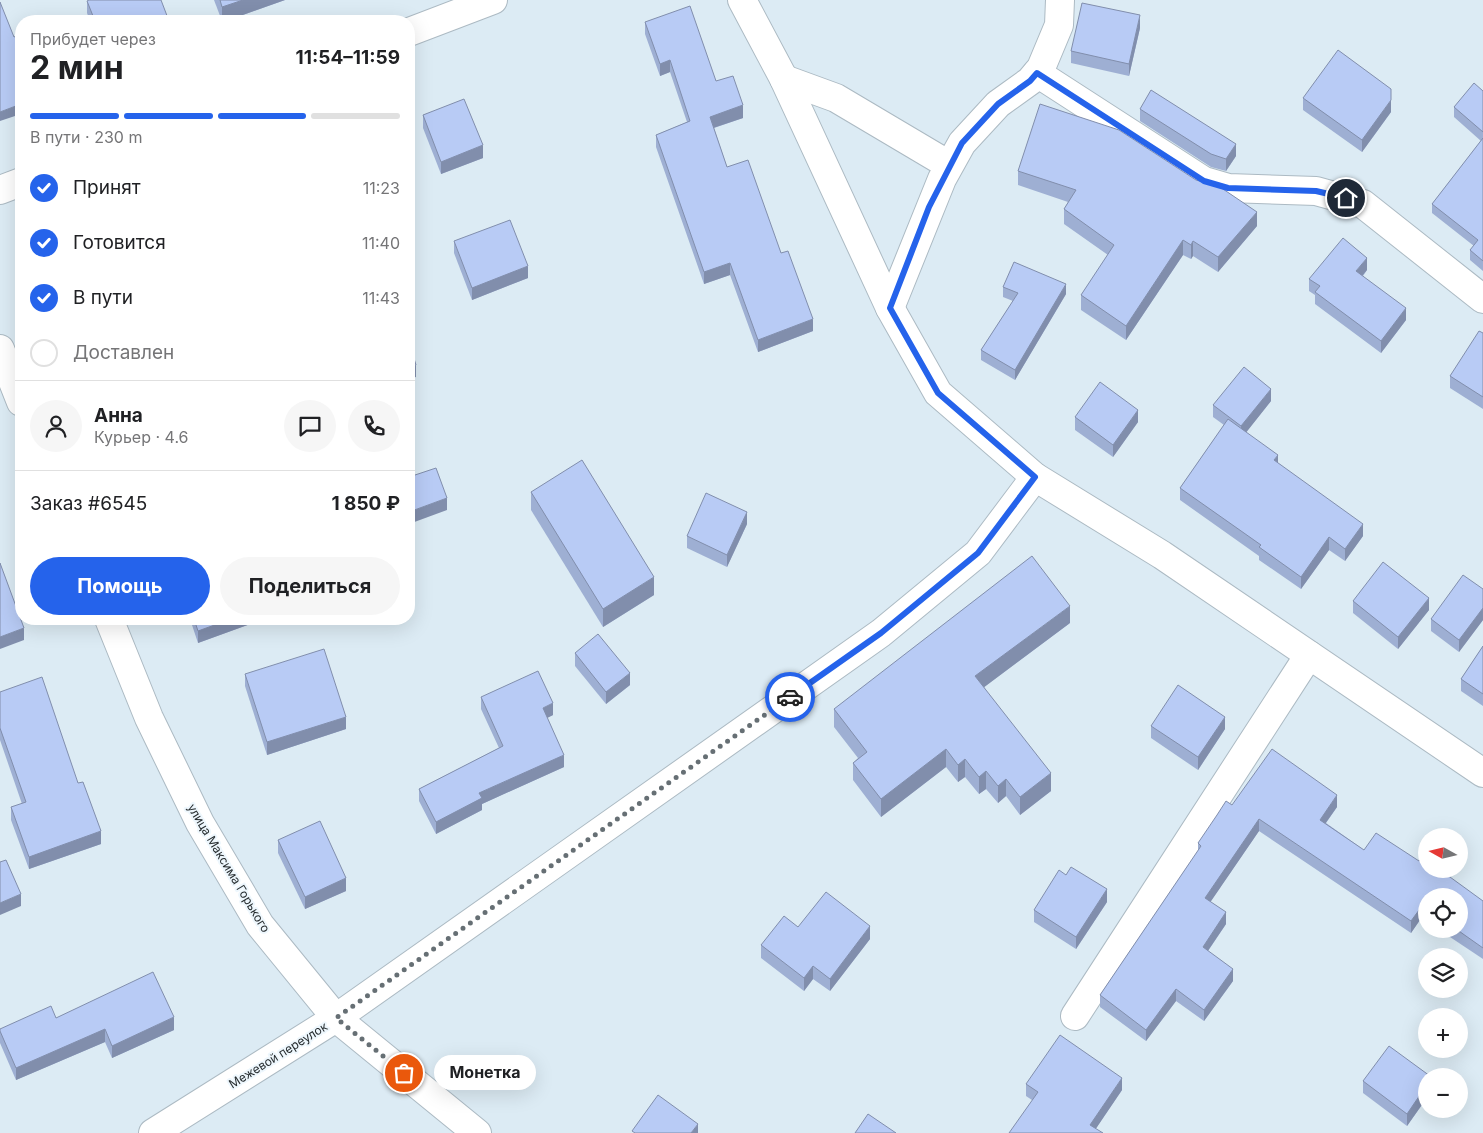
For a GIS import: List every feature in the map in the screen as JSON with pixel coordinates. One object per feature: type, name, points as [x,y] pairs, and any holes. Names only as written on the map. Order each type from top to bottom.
[{"type":"street","points":[[415,30],[493,0]]},
{"type":"street","points":[[742,0],[784,79],[890,308],[938,393],[1035,477],[1162,555],[1483,773]]},
{"type":"street","points":[[890,308],[929,207],[962,143],[998,104],[1030,81],[1037,73],[1052,45],[1059,25],[1060,0]]},
{"type":"street","points":[[1037,73],[1204,181],[1228,188],[1316,191],[1363,204],[1483,299]]},
{"type":"street","points":[[784,79],[836,98],[950,166]]},
{"type":"street","points":[[0,190],[15,184]]},
{"type":"street","points":[[0,349],[15,387]]},
{"type":"street","name":"Межевой переулок","points":[[153,1133],[336,1018],[881,633],[978,553],[1035,477]]},
{"type":"street","name":"улица Максима Горького","points":[[111,625],[149,718],[200,823],[260,925],[336,1018],[477,1133]]},
{"type":"street","points":[[1075,1016],[1310,656]]},
{"type":"building","points":[[161,0],[167,15],[93,15],[87,1]]},
{"type":"building","points":[[220,0],[243,0],[222,7]]},
{"type":"building","points":[[0,2],[15,37],[15,106],[0,112]]},
{"type":"building","points":[[1082,3],[1140,15],[1129,64],[1071,51]]},
{"type":"building","points":[[690,6],[716,81],[733,76],[743,105],[710,117],[727,167],[748,160],[781,253],[788,251],[813,319],[758,340],[730,263],[704,272],[656,135],[690,121],[670,60],[660,64],[645,22]]},
{"type":"building","points":[[1338,50],[1391,89],[1391,100],[1362,140],[1303,98]]},
{"type":"building","points":[[1474,83],[1483,91],[1483,132],[1454,107]]},
{"type":"building","points":[[1151,90],[1236,144],[1226,159],[1211,154],[1140,109]]},
{"type":"building","points":[[464,99],[483,145],[441,162],[423,115]]},
{"type":"building","points":[[1040,104],[1119,130],[1196,180],[1220,187],[1257,212],[1218,257],[1193,241],[1191,245],[1183,240],[1126,326],[1081,295],[1114,245],[1064,209],[1076,190],[1018,171]]},
{"type":"building","points":[[1483,138],[1483,261],[1470,250],[1478,240],[1432,204]]},
{"type":"building","points":[[510,220],[528,266],[472,288],[454,241]]},
{"type":"building","points":[[1343,238],[1367,258],[1356,271],[1406,308],[1381,341],[1315,292],[1320,286],[1309,279]]},
{"type":"building","points":[[1014,262],[1066,284],[1015,370],[981,350],[1018,293],[1003,287]]},
{"type":"building","points":[[1479,331],[1483,333],[1483,397],[1450,376]]},
{"type":"building","points":[[1244,367],[1271,389],[1241,426],[1213,405]]},
{"type":"building","points":[[1100,382],[1138,410],[1113,445],[1075,417]]},
{"type":"building","points":[[1228,419],[1278,455],[1274,460],[1363,524],[1345,549],[1329,537],[1301,577],[1259,547],[1261,545],[1180,488]]},
{"type":"building","points":[[582,460],[654,577],[603,609],[531,492]]},
{"type":"building","points":[[436,468],[447,498],[415,510],[415,475]]},
{"type":"building","points":[[706,493],[747,512],[727,555],[687,536]]},
{"type":"building","points":[[1032,556],[1070,606],[975,676],[1051,773],[1020,797],[1006,779],[998,786],[986,771],[979,777],[965,759],[958,765],[946,749],[881,799],[853,763],[867,752],[834,709]]},
{"type":"building","points":[[1383,562],[1429,598],[1398,637],[1353,601]]},
{"type":"building","points":[[0,563],[15,604],[15,625],[23,625],[24,628],[0,637]]},
{"type":"building","points":[[1463,575],[1483,589],[1483,608],[1459,640],[1431,619]]},
{"type":"building","points":[[196,625],[214,625],[198,631]]},
{"type":"building","points":[[598,634],[630,673],[606,692],[575,653]]},
{"type":"building","points":[[1483,646],[1483,694],[1461,679]]},
{"type":"building","points":[[324,649],[346,717],[267,742],[245,674]]},
{"type":"building","points":[[538,671],[553,703],[543,708],[564,755],[479,793],[482,798],[436,822],[419,789],[503,746],[481,697]]},
{"type":"building","points":[[42,677],[78,783],[83,782],[101,831],[29,857],[11,807],[26,802],[0,728],[0,692]]},
{"type":"building","points":[[1178,685],[1225,717],[1198,757],[1151,726]]},
{"type":"building","points":[[1272,749],[1337,795],[1320,820],[1364,850],[1376,833],[1418,860],[1418,878],[1451,878],[1465,888],[1418,888],[1418,911],[1411,921],[1259,819],[1205,898],[1226,912],[1203,947],[1233,969],[1204,1010],[1176,989],[1146,1030],[1100,995],[1201,846],[1198,843],[1226,801],[1232,805]]},
{"type":"building","points":[[320,821],[346,878],[305,897],[278,840]]},
{"type":"building","points":[[6,860],[21,894],[0,903],[0,862]]},
{"type":"building","points":[[1071,867],[1107,889],[1076,937],[1034,910],[1059,870],[1066,875]]},
{"type":"building","points":[[1468,890],[1483,901],[1483,948],[1468,937]]},
{"type":"building","points":[[826,892],[870,926],[830,979],[813,966],[804,978],[761,945],[784,916],[798,927]]},
{"type":"building","points":[[153,972],[174,1017],[112,1046],[105,1029],[16,1068],[0,1029],[51,1006],[56,1018]]},
{"type":"building","points":[[1060,1035],[1122,1078],[1090,1125],[1103,1133],[1009,1133],[1038,1092],[1026,1084]]},
{"type":"building","points":[[1389,1046],[1419,1068],[1418,1098],[1407,1114],[1363,1081]]},
{"type":"building","points":[[658,1095],[698,1124],[691,1133],[635,1133],[632,1131]]},
{"type":"building","points":[[868,1114],[896,1133],[855,1133]]},
{"type":"way so far","points":[[404,1073],[336,1018],[790,697]]},
{"type":"place","name":"Монетка","points":[[404,1073]]},
{"type":"route","points":[[790,697],[881,633],[978,553],[1035,477],[938,393],[890,308],[929,207],[942,179],[962,143],[998,104],[1030,81],[1037,73],[1204,181],[1228,188],[1316,191],[1346,198]]}]
